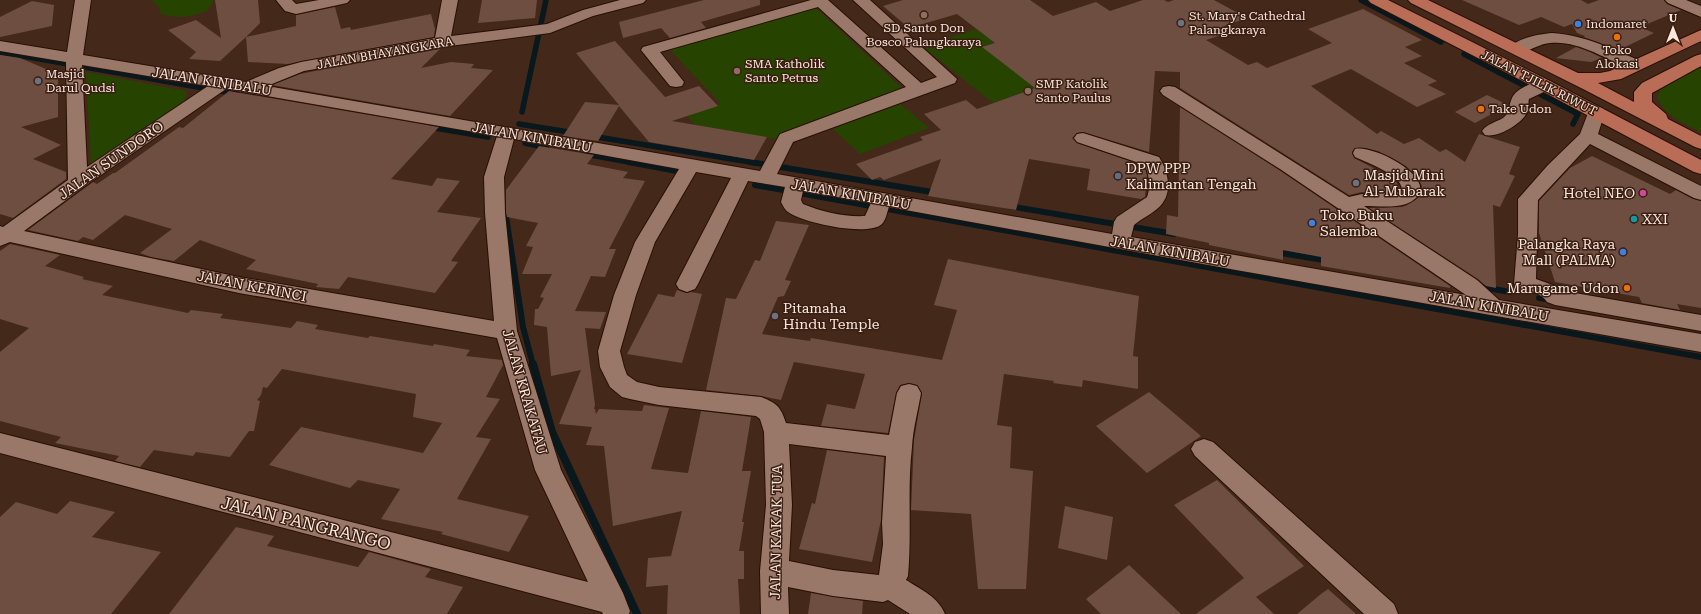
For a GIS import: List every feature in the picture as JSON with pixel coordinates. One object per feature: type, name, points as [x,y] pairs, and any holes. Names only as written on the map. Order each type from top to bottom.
[{"type":"highway","name":"JALAN TJILIK RIWUT","points":[[1376,0],[1544,85],[1701,168]]},
{"type":"highway","name":"JALAN TJILIK RIWUT","points":[[1416,0],[1574,77],[1701,143]]},
{"type":"highway","points":[[1574,77],[1608,77],[1701,35]]},
{"type":"highway","points":[[1676,130],[1643,103],[1643,92],[1701,59]]},
{"type":"street","points":[[78,182],[74,59],[82,0]]},
{"type":"street","points":[[284,0],[290,8],[296,9],[342,0]]},
{"type":"street","points":[[442,42],[450,0]]},
{"type":"street","points":[[589,7],[638,0]]},
{"type":"street","points":[[766,178],[786,138],[949,78],[861,0]]},
{"type":"street","points":[[1673,0],[1701,12]]},
{"type":"street","points":[[676,82],[649,50],[820,1],[918,89]]},
{"type":"street","name":"JALAN BHAYANGKARA","points":[[250,87],[301,67],[442,42],[550,28],[589,7]]},
{"type":"street","points":[[1517,49],[1540,39],[1556,39],[1578,42],[1635,65]]},
{"type":"street","name":"JALAN KINIBALU","points":[[0,46],[250,87],[1120,242],[1701,343]]},
{"type":"street","name":"JALAN SUNDORO","points":[[2,235],[223,83]]},
{"type":"street","points":[[1491,131],[1510,121],[1520,111],[1520,98],[1523,95],[1544,85]]},
{"type":"street","points":[[1169,91],[1347,204],[1469,285],[1491,306]]},
{"type":"street","points":[[1569,299],[1540,287],[1525,284],[1528,234],[1528,199],[1588,136],[1596,112]]},
{"type":"street","name":"JALAN KRAKATAU","points":[[507,132],[494,177],[495,214],[506,331],[548,470],[615,608]]},
{"type":"street","points":[[1588,136],[1701,194]]},
{"type":"street","points":[[1083,138],[1152,161],[1156,168],[1158,193],[1153,202],[1124,222],[1120,242]]},
{"type":"street","points":[[1347,204],[1362,200],[1400,199],[1412,192],[1411,183],[1404,176],[1362,153]]},
{"type":"street","points":[[1634,159],[1641,168],[1675,185]]},
{"type":"street","name":"JALAN KAKAK TUA","points":[[691,165],[644,242],[608,351],[612,367],[618,381],[630,390],[659,396],[761,407],[770,414],[776,432],[779,505],[774,571],[775,614]]},
{"type":"street","points":[[687,284],[742,174]]},
{"type":"street","points":[[796,184],[791,198],[792,205],[795,208],[804,213],[858,223],[868,223],[875,219],[882,199]]},
{"type":"street","name":"JALAN KERINCI","points":[[2,235],[239,285],[506,331]]},
{"type":"street","points":[[1526,312],[1524,300],[1525,292],[1701,323]]},
{"type":"street","points":[[1590,303],[1602,299],[1650,306]]},
{"type":"street","points":[[774,571],[833,584],[883,589],[889,585],[894,576],[897,544],[895,523],[899,447],[909,393]]},
{"type":"street","points":[[776,432],[899,447]]},
{"type":"street","name":"JALAN PANGRANGO","points":[[0,443],[615,608]]},
{"type":"street","points":[[1204,449],[1384,614]]},
{"type":"street","points":[[889,585],[923,606],[931,614]]},
{"type":"green space","points":[[151,0],[214,0],[207,11],[190,16],[179,17],[161,14],[158,6]]},
{"type":"green space","points":[[815,7],[905,91],[776,139],[695,125],[687,116],[721,104],[669,49]]},
{"type":"green space","points":[[976,29],[995,43],[983,47],[1004,64],[1016,61],[1046,84],[993,103],[922,46]]},
{"type":"green space","points":[[1701,67],[1701,132],[1669,114],[1660,103],[1657,96],[1662,87]]},
{"type":"green space","points":[[86,72],[187,91],[184,102],[91,167]]},
{"type":"green space","points":[[899,103],[929,128],[860,154],[831,127]]},
{"type":"building","points":[[215,0],[258,0],[260,23],[220,61],[189,59],[196,52],[168,30],[196,20],[221,38]]},
{"type":"building","points":[[482,0],[537,0],[535,18],[478,23]]},
{"type":"building","points":[[704,0],[760,0],[760,5],[701,22],[706,28],[670,38],[661,28],[623,38],[619,22]]},
{"type":"building","points":[[903,0],[1030,0],[1053,16],[1096,2],[1110,11],[1143,0],[1164,0],[1168,2],[1174,0],[1214,0],[1247,18],[1219,28],[1227,33],[1206,40],[1248,65],[1257,62],[1267,68],[1332,43],[1308,29],[1363,9],[1422,40],[1405,47],[1422,56],[1404,63],[1437,81],[1428,85],[1446,94],[1417,107],[1351,69],[1311,86],[1377,134],[1381,131],[1404,144],[1419,138],[1440,152],[1446,149],[1465,162],[1479,134],[1520,147],[1509,174],[1515,176],[1500,207],[1493,205],[1496,288],[1486,286],[1478,279],[1369,208],[1402,207],[1419,197],[1422,186],[1416,176],[1406,166],[1378,151],[1365,148],[1355,148],[1352,152],[1354,158],[1389,176],[1395,180],[1400,188],[1396,192],[1362,192],[1349,195],[1180,88],[1180,72],[1155,71],[1149,152],[1083,132],[1077,133],[1072,138],[1077,143],[1144,166],[1147,175],[1145,197],[1141,199],[1087,190],[1090,169],[1029,159],[1016,210],[928,196],[941,159],[884,180],[880,177],[872,180],[856,164],[923,140],[920,137],[941,130],[924,114],[966,100],[977,109],[1035,88],[982,47],[995,43],[957,14],[909,28],[883,6]]},
{"type":"building","points":[[1462,0],[1581,0],[1588,4],[1599,0],[1664,0],[1667,4],[1681,10],[1640,27],[1654,33],[1619,50],[1584,37],[1585,36],[1577,33],[1572,24],[1564,27],[1541,17],[1519,25]]},
{"type":"building","points":[[32,1],[54,5],[52,26],[0,37],[0,17]]},
{"type":"building","points":[[335,7],[341,29],[350,27],[351,30],[431,14],[435,29],[434,37],[288,64],[248,62],[246,37],[296,26],[296,15]]},
{"type":"building","points":[[615,41],[665,97],[699,86],[718,106],[672,121],[767,137],[754,160],[649,142],[619,106],[598,141],[563,136],[585,102],[619,105],[576,53]]},
{"type":"building","points":[[1576,47],[1602,58],[1591,62],[1556,58]]},
{"type":"building","points":[[440,49],[421,68],[451,62],[474,64],[471,68],[493,70],[450,116],[272,85],[300,74]]},
{"type":"building","points":[[0,55],[20,58],[58,74],[58,117],[21,127],[61,145],[33,159],[66,172],[66,179],[13,218],[0,214]]},
{"type":"building","points":[[229,91],[439,127],[391,179],[432,186],[437,178],[460,181],[437,212],[481,218],[451,261],[458,262],[435,293],[348,277],[339,289],[316,287],[318,284],[246,269],[256,260],[200,240],[174,261],[151,257],[140,253],[172,229],[125,215],[93,240],[83,237],[78,241],[28,230],[93,182],[97,184],[115,173],[179,127],[183,128]]},
{"type":"building","name":"Take Udon","points":[[1487,95],[1508,105],[1475,123],[1455,112]]},
{"type":"building","points":[[1180,107],[1279,170],[1450,286],[1450,288],[1321,266],[1321,257],[1283,250],[1283,260],[1209,245],[1209,243],[1166,234],[1167,215],[1178,217]]},
{"type":"building","points":[[539,146],[594,155],[587,164],[628,172],[623,178],[645,181],[609,249],[616,249],[605,277],[591,276],[575,311],[606,312],[600,329],[585,328],[595,405],[594,409],[596,414],[599,409],[642,411],[644,405],[669,408],[651,469],[688,473],[701,411],[751,417],[742,471],[751,471],[742,522],[744,522],[739,551],[744,551],[744,579],[738,579],[740,614],[667,614],[668,585],[646,587],[648,558],[671,556],[682,511],[613,526],[604,446],[586,445],[592,427],[559,424],[581,370],[551,376],[547,327],[534,325],[535,309],[538,309],[544,298],[540,297],[552,274],[522,274],[533,247],[526,246],[538,223],[507,217],[506,213],[506,190]]},
{"type":"building","name":"Palangka Raya Mall (PALMA)","points":[[1592,156],[1670,194],[1676,190],[1693,199],[1701,201],[1701,308],[1677,304],[1680,310],[1642,303],[1639,297],[1555,282],[1539,233],[1539,201],[1570,168]]},
{"type":"building","points":[[776,221],[809,225],[785,280],[791,281],[784,296],[778,297],[762,334],[810,341],[811,338],[942,360],[957,310],[934,305],[948,259],[1139,296],[1133,356],[1138,357],[1138,389],[1083,380],[1082,387],[1053,383],[1054,381],[1004,374],[997,425],[1012,427],[1010,468],[1033,471],[1026,589],[978,589],[971,514],[911,510],[914,440],[922,393],[917,385],[909,383],[900,385],[896,393],[888,433],[821,426],[827,404],[855,409],[865,374],[794,362],[781,400],[761,396],[706,390],[726,298],[736,299],[755,260],[760,261]]},
{"type":"building","points":[[10,244],[60,255],[45,266],[84,277],[82,279],[113,286],[102,295],[188,313],[191,310],[223,314],[220,318],[291,328],[297,321],[318,325],[315,329],[368,338],[370,336],[433,346],[434,344],[470,350],[466,356],[502,360],[503,365],[486,397],[500,399],[476,437],[491,439],[457,499],[529,516],[509,552],[441,534],[443,532],[381,519],[400,489],[358,480],[350,488],[269,465],[301,427],[423,453],[442,423],[413,417],[416,394],[282,369],[267,388],[263,387],[261,395],[257,400],[260,401],[254,431],[249,431],[230,457],[196,452],[193,456],[154,450],[140,467],[115,461],[119,456],[55,443],[61,437],[0,421],[0,352],[29,328],[0,319],[0,251]]},
{"type":"building","points":[[677,290],[686,293],[691,292],[702,294],[682,363],[627,354],[658,294],[674,297]]},
{"type":"building","points":[[1149,392],[1201,436],[1147,473],[1096,426]]},
{"type":"building","points":[[827,450],[884,457],[881,520],[872,562],[799,549],[812,503],[815,504]]},
{"type":"building","points":[[1217,480],[1304,566],[1256,597],[1274,614],[1196,614],[1244,578],[1174,505]]},
{"type":"building","points":[[70,501],[115,512],[92,537],[161,552],[111,614],[0,614],[0,517],[16,502],[57,514]]},
{"type":"building","points":[[1065,506],[1113,517],[1107,560],[1058,548]]},
{"type":"building","points":[[236,527],[274,536],[267,546],[358,567],[369,552],[431,569],[425,577],[463,587],[447,614],[169,614]]},
{"type":"building","points":[[1129,565],[1181,614],[1101,614],[1086,599]]},
{"type":"building","points":[[1328,589],[1356,614],[1297,614],[1321,594]]},
{"type":"building","points":[[811,593],[863,601],[862,614],[808,614]]},
{"type":"waterway","points":[[522,112],[546,0]]},
{"type":"waterway","points":[[1361,0],[1441,42]]},
{"type":"waterway","points":[[0,52],[237,94]]},
{"type":"waterway","points":[[1464,54],[1578,114],[1573,124]]},
{"type":"waterway","points":[[519,124],[575,133]]},
{"type":"waterway","points":[[429,127],[488,137]]},
{"type":"waterway","points":[[591,136],[756,163]]},
{"type":"waterway","points":[[525,143],[547,148]]},
{"type":"waterway","points":[[585,154],[634,163]]},
{"type":"waterway","points":[[629,162],[677,171]]},
{"type":"waterway","points":[[750,162],[938,193]]},
{"type":"waterway","points":[[755,185],[1701,357]]},
{"type":"waterway","points":[[1009,206],[1174,234]]},
{"type":"waterway","points":[[505,210],[523,327],[533,365]]},
{"type":"waterway","points":[[1275,252],[1330,261]]},
{"type":"waterway","points":[[1482,287],[1510,292]]},
{"type":"waterway","points":[[1539,298],[1553,300]]},
{"type":"waterway","points":[[533,364],[552,432],[637,614]]},
{"type":"place","name":"SD Santo Don Bosco Palangkaraya","points":[[924,15]]},
{"type":"place","name":"St. Mary's Cathedral Palangkaraya","points":[[1181,23]]},
{"type":"place","name":"Indomaret","points":[[1578,24]]},
{"type":"place","name":"Toko Alokasi","points":[[1617,37]]},
{"type":"place","name":"SMA Katholik Santo Petrus","points":[[737,71]]},
{"type":"place","name":"Masjid Darul Qudsi","points":[[38,81]]},
{"type":"place","name":"SMP Katolik Santo Paulus","points":[[1028,91]]},
{"type":"place","name":"Take Udon","points":[[1481,109]]},
{"type":"place","name":"DPW PPP Kalimantan Tengah","points":[[1118,176]]},
{"type":"place","name":"Masjid Mini Al-Mubarak","points":[[1356,183]]},
{"type":"place","name":"Hotel NEO","points":[[1643,193]]},
{"type":"place","name":"XXI","points":[[1634,219]]},
{"type":"place","name":"Toko Buku Salemba","points":[[1312,223]]},
{"type":"place","name":"Palangka Raya Mall (PALMA)","points":[[1623,252]]},
{"type":"place","name":"Marugame Udon","points":[[1627,288]]},
{"type":"place","name":"Pitamaha Hindu Temple","points":[[775,316]]}]
